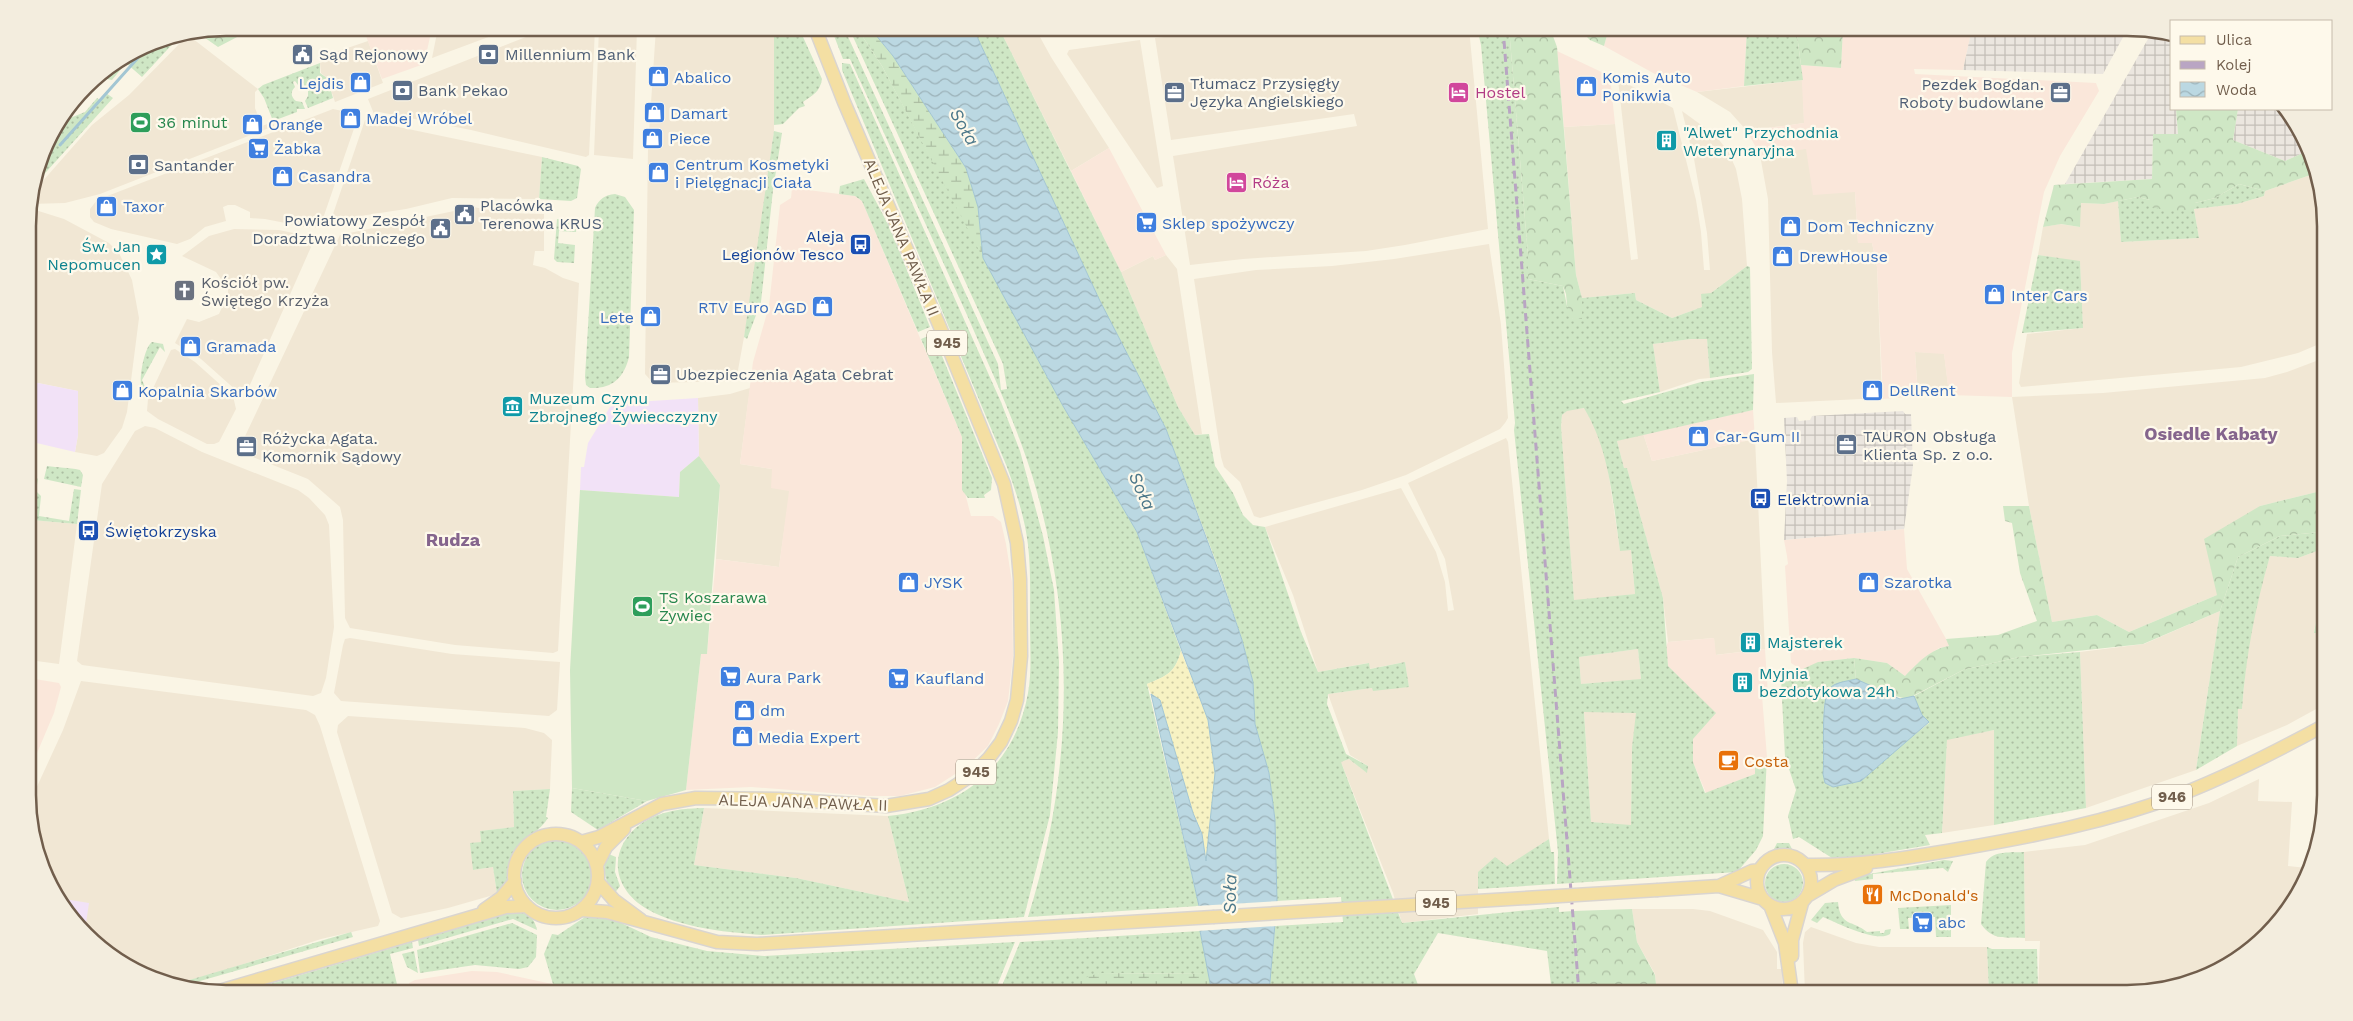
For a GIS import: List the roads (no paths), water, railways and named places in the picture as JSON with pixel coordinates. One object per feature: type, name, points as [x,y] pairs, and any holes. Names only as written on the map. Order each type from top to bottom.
[{"type":"main road","name":"ALEJA JANA PAWŁA II","points":[[582,842],[600,837],[662,804],[696,798],[779,799],[886,806],[929,799],[949,790],[972,775],[989,758],[1001,742],[1011,721],[1017,700],[1021,647],[1020,579],[1017,543],[1004,484],[818,36]]},
{"type":"main road","name":"946","points":[[1805,865],[1840,865],[1902,859],[2046,834],[2111,817],[2214,781],[2317,729]]},
{"type":"main road","name":"ALEJA JANA PAWŁA II","points":[[597,865],[606,847],[639,815]]},
{"type":"main road","points":[[527,906],[519,894],[515,881],[517,861],[528,844],[537,839],[556,834],[566,835],[582,842],[591,852],[597,865],[598,882],[592,898],[581,910]]},
{"type":"main road","points":[[1791,985],[1785,944],[1757,882],[1760,870],[1769,860],[1784,855],[1799,860],[1805,865],[1811,880],[1792,940],[1792,985]]},
{"type":"main road","name":"946","points":[[1805,899],[1844,875],[1902,859]]},
{"type":"main road","name":"945","points":[[527,906],[539,914],[552,918],[567,917],[581,910],[607,912],[717,942],[757,944],[1719,886],[1760,870]]},
{"type":"main road","points":[[477,915],[501,898],[515,881]]},
{"type":"main road","name":"945","points":[[598,882],[614,900],[645,922]]},
{"type":"main road","name":"945","points":[[1719,886],[1767,902]]},
{"type":"main road","points":[[1767,902],[1786,909],[1805,899]]},
{"type":"main road","points":[[240,985],[506,907],[527,906]]},
{"type":"water","name":"Soła","points":[[877,36],[977,36],[1100,301],[1166,429],[1220,575],[1242,640],[1253,682],[1255,724],[1269,773],[1275,820],[1277,901],[1270,985],[1210,985],[1200,931],[1199,906],[1151,694],[1160,700],[1193,813],[1202,834],[1206,861],[1215,773],[1208,720],[1137,532],[1063,406],[983,258],[978,207],[966,168],[893,56]]},
{"type":"water","points":[[1856,679],[1900,699],[1914,696],[1922,715],[1929,722],[1861,781],[1833,787],[1825,783],[1823,774],[1825,703],[1830,688],[1835,684]]},
{"type":"waterway","points":[[60,145],[137,59]]},
{"type":"railway","points":[[1504,36],[1578,985]]},
{"type":"place","name":"Sąd Rejonowy","points":[[303,54]]},
{"type":"place","name":"Millennium Bank","points":[[489,54]]},
{"type":"place","name":"Abalico","points":[[658,77]]},
{"type":"place","name":"Lejdis","points":[[360,83]]},
{"type":"place","name":"Komis Auto Ponikwia","points":[[1586,86]]},
{"type":"place","name":"Bank Pekao","points":[[402,90]]},
{"type":"place","name":"Tłumacz Przysięgły Języka Angielskiego","points":[[1174,92]]},
{"type":"place","name":"Hostel","points":[[1459,92]]},
{"type":"place","name":"Pezdek Bogdan. Roboty budowlane","points":[[2060,93]]},
{"type":"place","name":"Damart","points":[[654,113]]},
{"type":"place","name":"Madej Wróbel","points":[[350,118]]},
{"type":"place","name":"36 minut","points":[[141,122]]},
{"type":"place","name":"Orange","points":[[252,124]]},
{"type":"place","name":"Piece","points":[[653,138]]},
{"type":"place","name":"\"Alwet\" Przychodnia Weterynaryjna","points":[[1667,141]]},
{"type":"place","name":"Żabka","points":[[258,148]]},
{"type":"place","name":"Santander","points":[[138,165]]},
{"type":"place","name":"Centrum Kosmetyki i Pielęgnacji Ciała","points":[[659,173]]},
{"type":"place","name":"Casandra","points":[[282,176]]},
{"type":"place","name":"Róża","points":[[1236,182]]},
{"type":"place","name":"Taxor","points":[[107,206]]},
{"type":"place","name":"Placówka Terenowa KRUS","points":[[464,214]]},
{"type":"place","name":"Sklep spożywczy","points":[[1146,223]]},
{"type":"place","name":"Dom Techniczny","points":[[1791,226]]},
{"type":"place","name":"Powiatowy Zespół Doradztwa Rolniczego","points":[[441,229]]},
{"type":"place","name":"Aleja Legionów Tesco","points":[[860,245]]},
{"type":"place","name":"Św. Jan Nepomucen","points":[[157,255]]},
{"type":"place","name":"DrewHouse","points":[[1783,256]]},
{"type":"place","name":"Kościół pw. Świętego Krzyża","points":[[185,291]]},
{"type":"place","name":"Inter Cars","points":[[1995,295]]},
{"type":"place","name":"RTV Euro AGD","points":[[823,307]]},
{"type":"place","name":"Lete","points":[[650,317]]},
{"type":"place","name":"Gramada","points":[[190,346]]},
{"type":"place","name":"Ubezpieczenia Agata Cebrat","points":[[660,374]]},
{"type":"place","name":"DellRent","points":[[1873,390]]},
{"type":"place","name":"Kopalnia Skarbów","points":[[122,391]]},
{"type":"place","name":"Muzeum Czynu Zbrojnego Żywiecczyzny","points":[[513,407]]},
{"type":"place","name":"Car-Gum II","points":[[1699,436]]},
{"type":"place","name":"TAURON Obsługa Klienta Sp. z o.o.","points":[[1847,445]]},
{"type":"place","name":"Różycka Agata. Komornik Sądowy","points":[[246,447]]},
{"type":"place","name":"Elektrownia","points":[[1761,499]]},
{"type":"place","name":"Świętokrzyska","points":[[89,531]]},
{"type":"place","name":"JYSK","points":[[908,582]]},
{"type":"place","name":"Szarotka","points":[[1868,582]]},
{"type":"place","name":"TS Koszarawa Żywiec","points":[[643,606]]},
{"type":"place","name":"Majsterek","points":[[1751,642]]},
{"type":"place","name":"Aura Park","points":[[730,677]]},
{"type":"place","name":"Kaufland","points":[[899,678]]},
{"type":"place","name":"Myjnia bezdotykowa 24h","points":[[1743,682]]},
{"type":"place","name":"dm","points":[[744,710]]},
{"type":"place","name":"Media Expert","points":[[742,737]]},
{"type":"place","name":"Costa","points":[[1728,761]]},
{"type":"place","name":"McDonald's","points":[[1873,895]]},
{"type":"place","name":"abc","points":[[1922,922]]},
{"type":"district","name":"Osiedle Kabaty","points":[[2211,434]]},
{"type":"district","name":"Rudza","points":[[453,540]]}]
